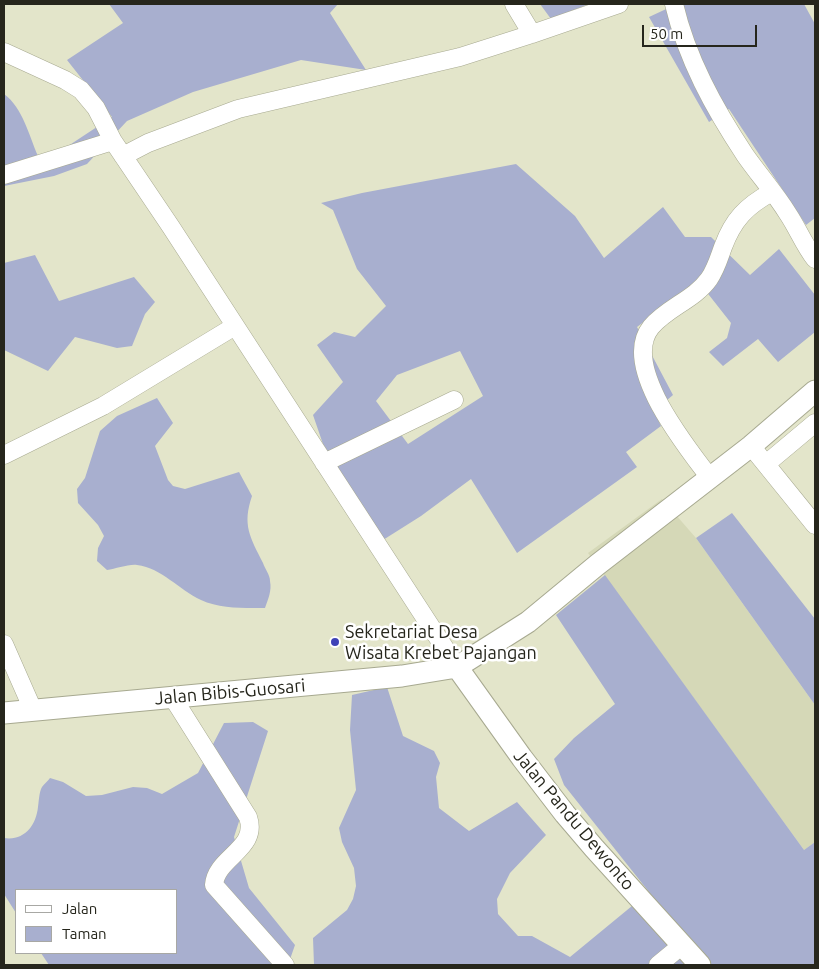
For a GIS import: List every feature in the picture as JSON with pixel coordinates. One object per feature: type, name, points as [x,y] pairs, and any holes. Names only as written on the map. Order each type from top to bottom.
[{"type":"street","points":[[514,4],[532,34]]},
{"type":"street","points":[[123,156],[148,143],[238,109],[460,57],[619,4]]},
{"type":"street","points":[[674,4],[688,51],[702,83],[725,123],[788,213],[815,259]]},
{"type":"street","points":[[4,52],[58,76],[81,90],[96,108],[113,141],[457,667],[528,622],[609,555],[751,446],[815,391]]},
{"type":"street","points":[[4,175],[113,141]]},
{"type":"street","points":[[710,478],[668,421],[644,366],[642,355],[644,343],[647,333],[653,325],[696,294],[711,277],[729,232],[743,211],[756,200],[772,192]]},
{"type":"street","points":[[4,456],[103,406],[235,326]]},
{"type":"street","points":[[324,463],[454,400]]},
{"type":"street","points":[[766,464],[815,423]]},
{"type":"street","points":[[751,446],[815,524]]},
{"type":"street","points":[[4,644],[33,710]]},
{"type":"street","name":"Jalan Bibis-Guosari","points":[[4,713],[402,676],[457,667]]},
{"type":"street","name":"Jalan Pandu Dewonto","points":[[457,667],[565,814],[681,946],[700,965]]},
{"type":"street","points":[[172,698],[248,817],[251,825],[251,832],[247,839],[218,870],[214,885],[285,965]]},
{"type":"street","points":[[658,965],[681,946]]},
{"type":"shaded area","points":[[662,499],[696,538],[815,705],[815,842],[804,850],[588,553]]},
{"type":"green space","points":[[109,4],[338,4],[330,13],[366,70],[301,60],[193,92],[127,121],[87,164],[54,176],[4,186],[4,94],[21,114],[38,156],[62,150],[112,117],[67,60],[123,23]]},
{"type":"green space","points":[[540,4],[589,4],[551,19]]},
{"type":"green space","points":[[677,4],[804,4],[815,24],[815,218],[806,225],[729,109],[709,122],[649,17]]},
{"type":"green space","points":[[516,164],[575,216],[604,258],[663,207],[685,237],[711,237],[750,275],[779,249],[815,295],[815,332],[778,362],[758,339],[723,366],[709,352],[727,338],[731,323],[698,281],[637,327],[673,395],[654,411],[661,426],[626,452],[637,467],[517,553],[471,479],[421,516],[383,540],[323,444],[313,415],[343,382],[317,345],[334,332],[355,337],[386,306],[357,269],[333,210],[321,203],[362,193]],"holes":[[[460,351],[483,396],[408,444],[376,401],[397,375]]]},
{"type":"green space","points":[[35,255],[59,301],[134,277],[155,302],[145,314],[132,346],[117,348],[75,337],[48,371],[4,350],[4,263]]},
{"type":"green space","points":[[157,398],[173,423],[155,446],[168,480],[173,486],[185,489],[239,472],[252,496],[248,515],[249,531],[270,579],[269,595],[265,608],[232,607],[208,603],[193,596],[154,570],[133,565],[107,570],[97,561],[98,548],[104,536],[98,525],[78,503],[77,489],[85,478],[100,431],[117,416]]},
{"type":"green space","points":[[732,513],[815,619],[815,705],[696,538]]},
{"type":"green space","points":[[605,575],[804,850],[815,842],[815,965],[314,965],[313,938],[347,910],[353,899],[356,886],[354,868],[342,842],[339,828],[356,790],[350,730],[352,695],[387,687],[403,736],[434,751],[440,763],[436,777],[439,808],[469,831],[517,802],[546,835],[510,873],[497,899],[498,914],[518,936],[532,936],[570,957],[649,892],[564,785],[554,759],[574,738],[615,704],[556,615]]},
{"type":"green space","points":[[253,722],[268,731],[234,837],[249,888],[295,945],[288,965],[49,965],[42,954],[178,954],[178,889],[15,889],[15,911],[4,894],[4,838],[23,835],[32,826],[37,814],[41,789],[50,778],[63,782],[86,796],[102,795],[133,787],[147,788],[162,794],[198,773],[224,723]]},
{"type":"place","name":"Sekretariat Desa Wisata Krebet Pajangan","points":[[335,642]]}]
